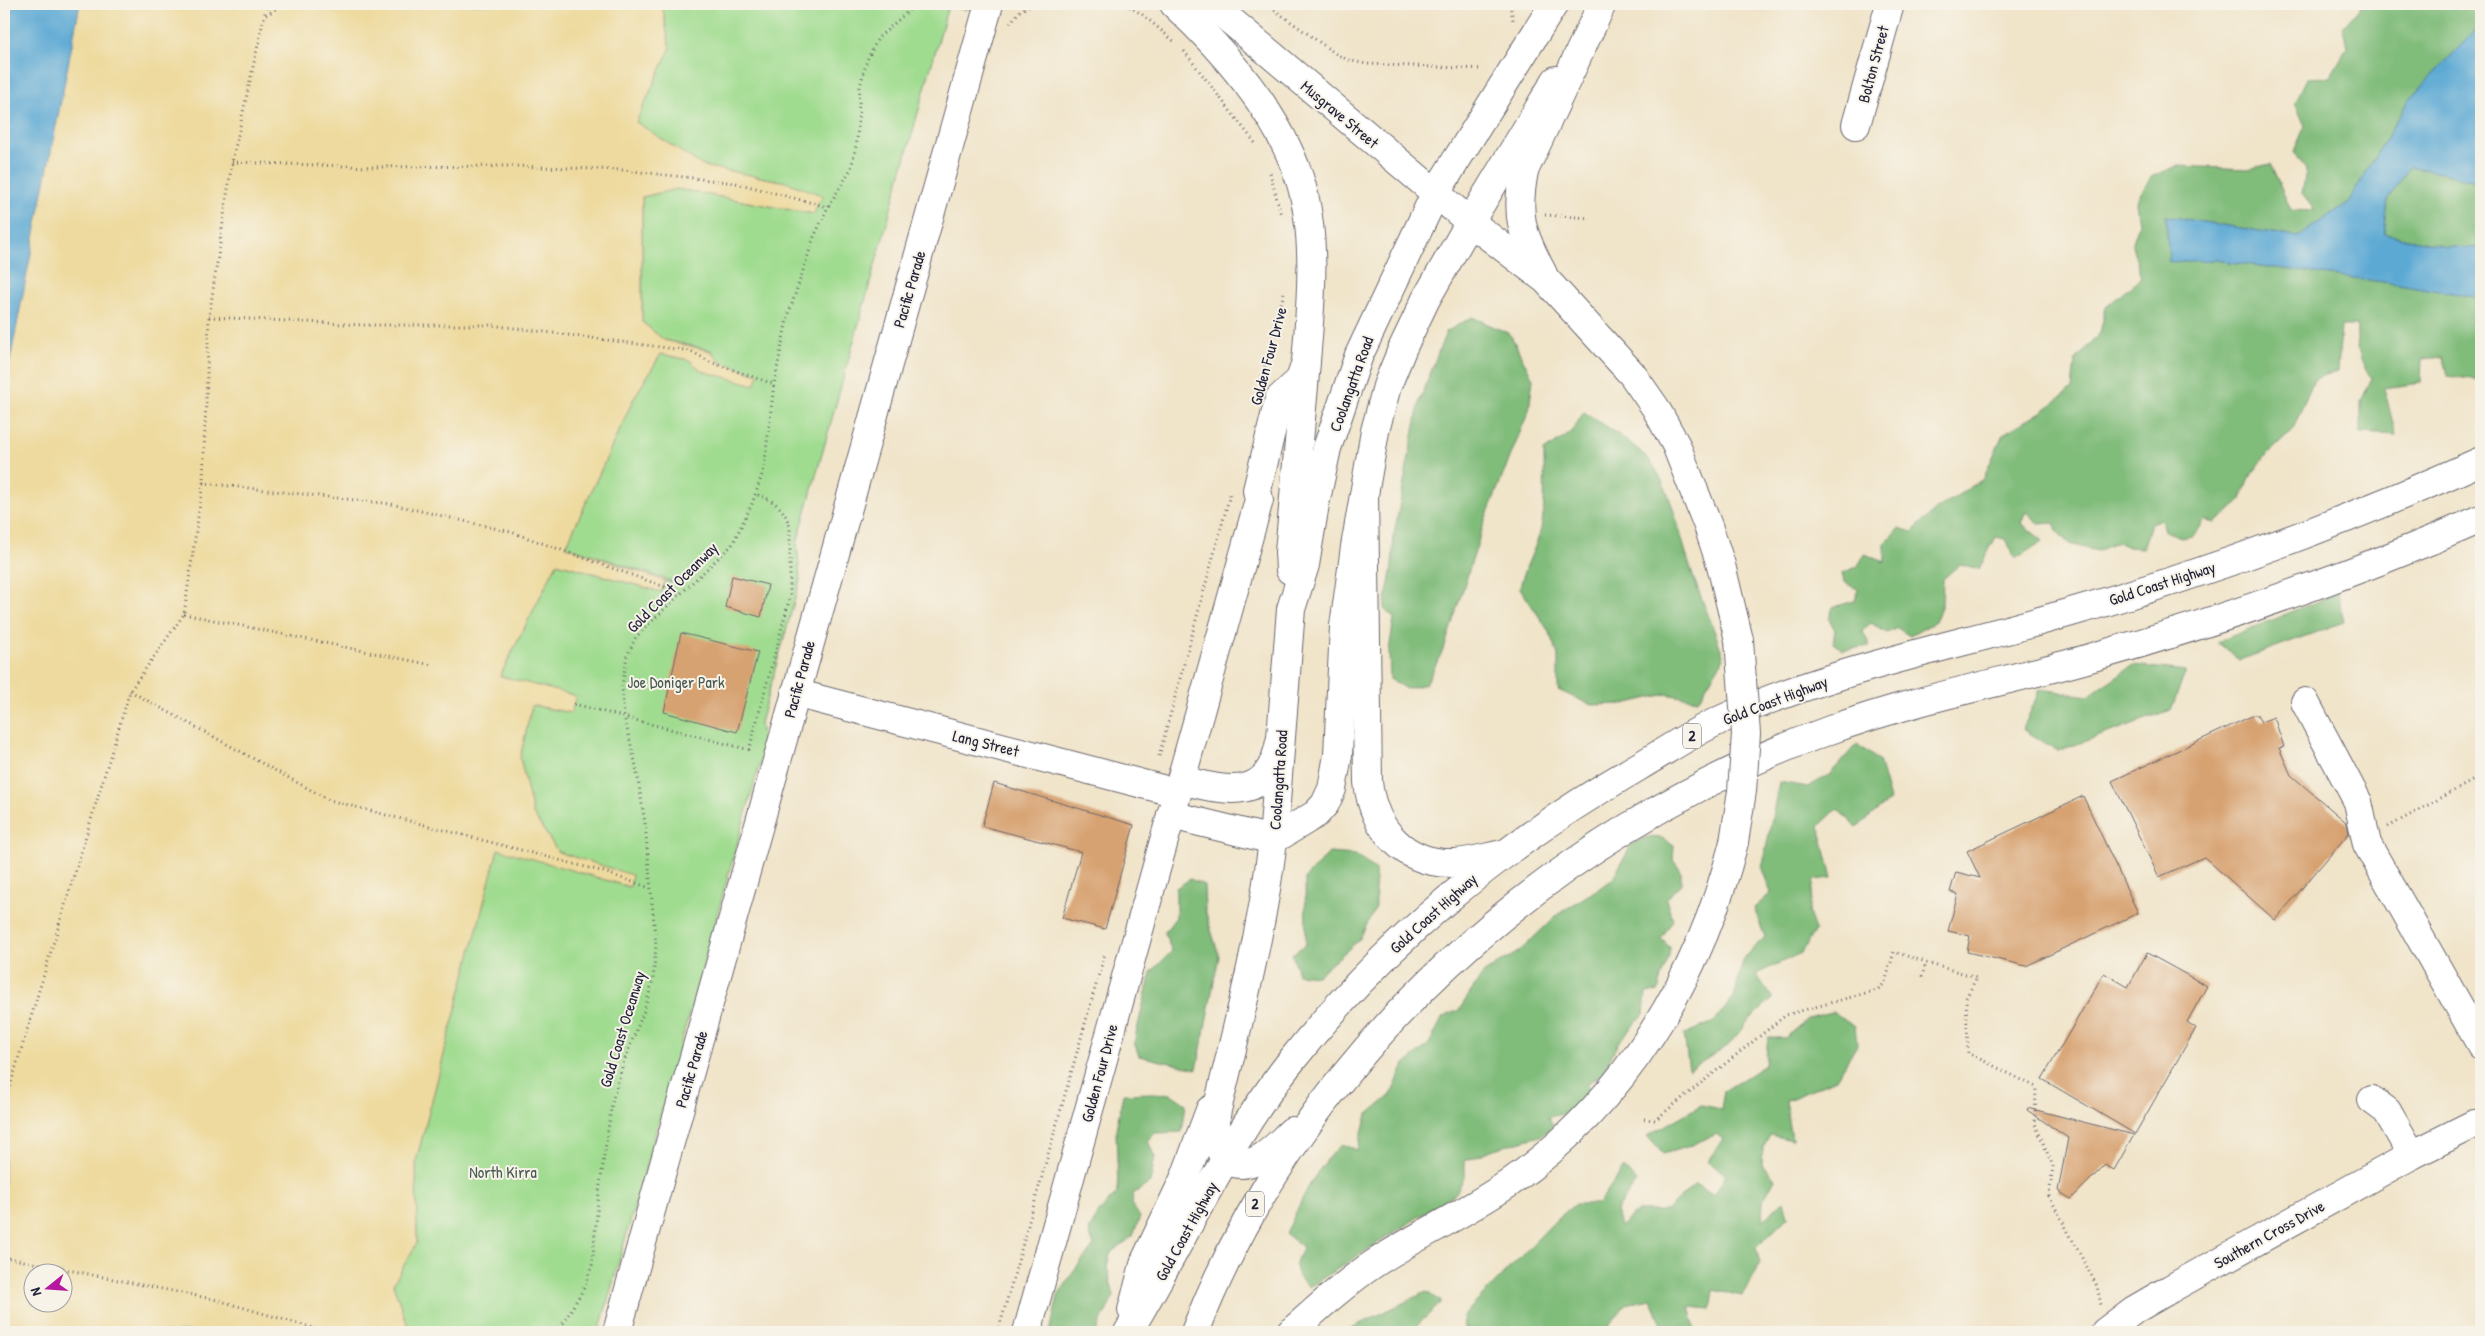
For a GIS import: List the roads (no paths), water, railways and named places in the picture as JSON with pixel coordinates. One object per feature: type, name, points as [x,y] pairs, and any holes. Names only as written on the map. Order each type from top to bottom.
[{"type":"main road","name":"Pacific Parade","points":[[617,1332],[986,15],[999,4]]},
{"type":"main road","name":"Golden Four Drive","points":[[1174,4],[1213,44],[1258,98],[1274,121],[1299,177],[1310,228],[1310,284],[1306,362],[1289,552],[1291,609]]},
{"type":"main road","name":"Musgrave Street","points":[[1211,4],[1435,194],[1546,280]]},
{"type":"main road","name":"Coolangatta Road","points":[[1273,840],[1291,609],[1305,565],[1319,486],[1341,403],[1359,355],[1435,194],[1554,4]]},
{"type":"main road","name":"Coolangatta Road","points":[[1273,840],[1320,810],[1330,795],[1336,775],[1344,626],[1375,431],[1387,386],[1426,299],[1470,222],[1602,4]]},
{"type":"main road","points":[[1291,1332],[1339,1288],[1375,1263],[1508,1184],[1538,1161],[1595,1107],[1622,1076],[1677,994],[1708,928],[1734,842],[1742,792],[1746,734],[1739,640],[1721,565],[1676,445],[1655,407],[1632,374],[1546,280],[1524,238],[1520,217],[1519,194],[1524,171],[1602,4]]},
{"type":"main road","name":"Bolton Street","points":[[1856,124],[1890,4]]},
{"type":"main road","name":"Golden Four Drive","points":[[1027,1332],[1259,500],[1257,490],[1279,399],[1300,380],[1306,362]]},
{"type":"main road","points":[[1269,441],[1295,485]]},
{"type":"main road","name":"Gold Coast Highway","points":[[1127,1332],[1165,1272],[1226,1160],[1286,1068],[1365,977],[1417,924],[1502,854],[1588,796],[1717,722],[1828,680],[2093,606],[2238,558],[2389,500],[2481,461]]},
{"type":"main road","points":[[1364,495],[1368,782],[1373,811],[1390,837],[1419,857],[1455,863],[1502,854]]},
{"type":"main road","name":"2","points":[[1195,1332],[1215,1280],[1249,1214],[1290,1150],[1336,1088],[1436,976],[1518,904],[1608,838],[1723,775],[1774,751],[1870,716],[2086,659],[2229,615],[2382,559],[2481,518]]},
{"type":"main road","name":"Lang Street","points":[[795,693],[1177,796]]},
{"type":"main road","points":[[2305,702],[2358,802],[2367,844],[2481,1045]]},
{"type":"main road","points":[[1177,796],[1223,790],[1239,790],[1249,786],[1259,780],[1270,769],[1278,752],[1282,733]]},
{"type":"main road","points":[[1177,796],[1273,840],[1266,898],[1256,948],[1232,1042],[1214,1126],[1218,1149],[1226,1160],[1239,1163],[1259,1159],[1284,1138],[1336,1088]]},
{"type":"main road","points":[[1127,1332],[1145,1261],[1185,1177],[1214,1099],[1232,1042]]},
{"type":"main road","points":[[2372,1100],[2387,1111],[2412,1155]]},
{"type":"main road","name":"Southern Cross Drive","points":[[2103,1320],[2134,1310],[2436,1142],[2474,1124],[2481,1123]]},
{"type":"main road","name":"Southern Cross Drive","points":[[2436,1142],[2465,1137],[2481,1138]]},
{"type":"water","points":[[4,4],[80,4],[4,391]]},
{"type":"water","points":[[2481,24],[2481,182],[2410,166],[2388,200],[2384,234],[2447,247],[2481,248],[2481,298],[2399,284],[2215,260],[2169,262],[2166,216],[2297,237],[2348,203],[2408,101]]},
{"type":"waterway","points":[[2475,1332],[2481,1324]]},
{"type":"park label","name":"Joe Doniger Park","points":[[676,682]]},
{"type":"park label","name":"North Kirra","points":[[503,1172]]}]
